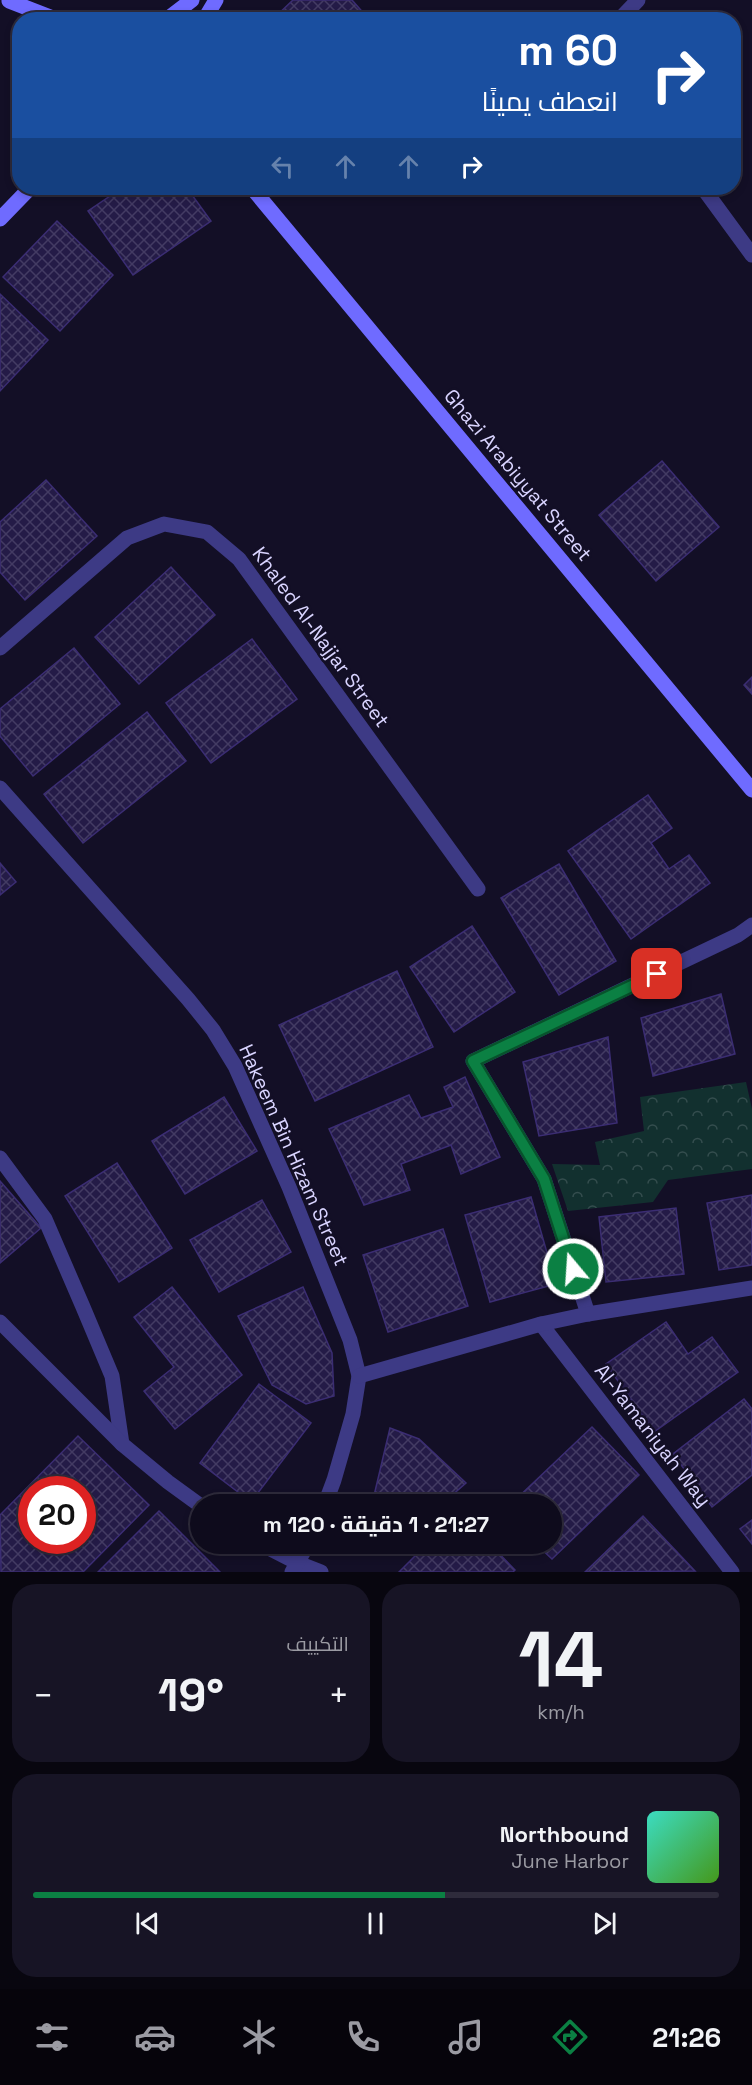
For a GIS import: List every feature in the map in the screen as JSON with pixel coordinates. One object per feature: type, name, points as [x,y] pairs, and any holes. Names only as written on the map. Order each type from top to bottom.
[{"type":"street","points":[[9,0],[22,12]]},
{"type":"street","points":[[9,0],[38,12]]},
{"type":"street","points":[[176,12],[192,0]]},
{"type":"street","points":[[627,12],[638,0]]},
{"type":"street","points":[[0,219],[23,195]]},
{"type":"street","name":"Ghazi Arabiyyat Street","points":[[258,195],[752,790]]},
{"type":"street","points":[[708,195],[752,255]]},
{"type":"street","name":"Khaled Al-Najjar Street","points":[[0,648],[127,538],[164,524],[207,532],[239,559],[478,889]]},
{"type":"street","name":"Hakeem Bin Hizam Street","points":[[0,788],[213,1030],[235,1066],[289,1187],[350,1340],[359,1376],[353,1414],[329,1494]]},
{"type":"street","points":[[588,1314],[544,1179],[473,1061],[738,935],[752,926]]},
{"type":"street","points":[[0,1158],[45,1219],[78,1296],[112,1376],[122,1444]]},
{"type":"street","points":[[359,1376],[541,1324],[588,1314],[752,1288]]},
{"type":"street","points":[[0,1322],[122,1444],[190,1497]]},
{"type":"street","name":"Al-Yamaniyah Way","points":[[541,1324],[732,1572]]},
{"type":"street","points":[[276,1554],[295,1567],[321,1572]]},
{"type":"green space","points":[[746,1082],[752,1109],[752,1169],[668,1180],[653,1202],[568,1211],[552,1164],[600,1165],[595,1142],[644,1131],[640,1097]]},
{"type":"building","points":[[293,0],[352,0],[362,12],[280,12]]},
{"type":"building","points":[[112,195],[192,195],[211,221],[133,275],[88,211]]},
{"type":"building","points":[[57,221],[113,275],[60,331],[3,277]]},
{"type":"building","points":[[0,294],[48,340],[0,391]]},
{"type":"building","points":[[662,461],[719,527],[656,581],[599,515]]},
{"type":"building","points":[[46,480],[97,536],[25,600],[0,572],[0,522]]},
{"type":"building","points":[[171,567],[215,615],[139,684],[95,637]]},
{"type":"building","points":[[252,639],[297,699],[211,763],[166,703]]},
{"type":"building","points":[[74,648],[120,704],[33,776],[0,736],[0,709]]},
{"type":"building","points":[[752,677],[752,694],[744,685]]},
{"type":"building","points":[[147,712],[186,761],[83,843],[44,794]]},
{"type":"building","points":[[648,795],[672,828],[651,843],[669,869],[689,855],[710,883],[631,939],[568,851]]},
{"type":"building","points":[[0,863],[16,882],[0,895]]},
{"type":"building","points":[[559,864],[616,961],[559,995],[501,898]]},
{"type":"building","points":[[472,926],[515,992],[454,1032],[410,967]]},
{"type":"building","points":[[397,971],[433,1047],[315,1101],[279,1025]]},
{"type":"building","points":[[721,994],[735,1054],[653,1076],[641,1018]]},
{"type":"building","points":[[608,1037],[617,1123],[539,1136],[523,1062]]},
{"type":"building","points":[[465,1077],[500,1157],[461,1174],[451,1145],[401,1164],[410,1190],[364,1205],[329,1129],[409,1095],[421,1118],[453,1107],[444,1087]]},
{"type":"building","points":[[224,1097],[257,1151],[185,1194],[152,1141]]},
{"type":"building","points":[[117,1163],[172,1248],[119,1282],[65,1196]]},
{"type":"building","points":[[0,1181],[41,1228],[0,1263]]},
{"type":"building","points":[[752,1195],[752,1265],[719,1270],[707,1203]]},
{"type":"building","points":[[531,1197],[556,1284],[490,1302],[465,1215]]},
{"type":"building","points":[[262,1200],[291,1252],[219,1292],[190,1240]]},
{"type":"building","points":[[676,1208],[684,1274],[606,1282],[599,1217]]},
{"type":"building","points":[[443,1229],[468,1306],[388,1332],[363,1255]]},
{"type":"building","points":[[172,1287],[242,1375],[175,1429],[144,1391],[174,1367],[134,1317]]},
{"type":"building","points":[[303,1287],[332,1353],[334,1396],[306,1404],[272,1385],[238,1316]]},
{"type":"building","points":[[666,1322],[688,1354],[712,1337],[738,1372],[654,1432],[606,1364]]},
{"type":"building","points":[[259,1384],[311,1423],[257,1494],[241,1494],[200,1463]]},
{"type":"building","points":[[744,1399],[752,1409],[752,1475],[712,1507],[673,1454]]},
{"type":"building","points":[[592,1427],[639,1475],[562,1549],[562,1494],[522,1494]]},
{"type":"building","points":[[390,1428],[419,1439],[466,1483],[453,1494],[374,1494]]},
{"type":"building","points":[[78,1436],[149,1505],[83,1572],[1,1572],[0,1515],[18,1497],[18,1554],[96,1554],[96,1476],[39,1476]]},
{"type":"building","points":[[159,1511],[190,1542],[190,1554],[202,1554],[220,1572],[98,1572]]},
{"type":"building","points":[[643,1516],[695,1571],[585,1572]]},
{"type":"building","points":[[752,1520],[752,1544],[740,1529]]},
{"type":"building","points":[[417,1554],[500,1554],[515,1570],[513,1572],[399,1572]]},
{"type":"building","points":[[547,1554],[557,1554],[552,1559]]},
{"type":"route","points":[[573,1269],[544,1179],[473,1061],[657,974]]}]
